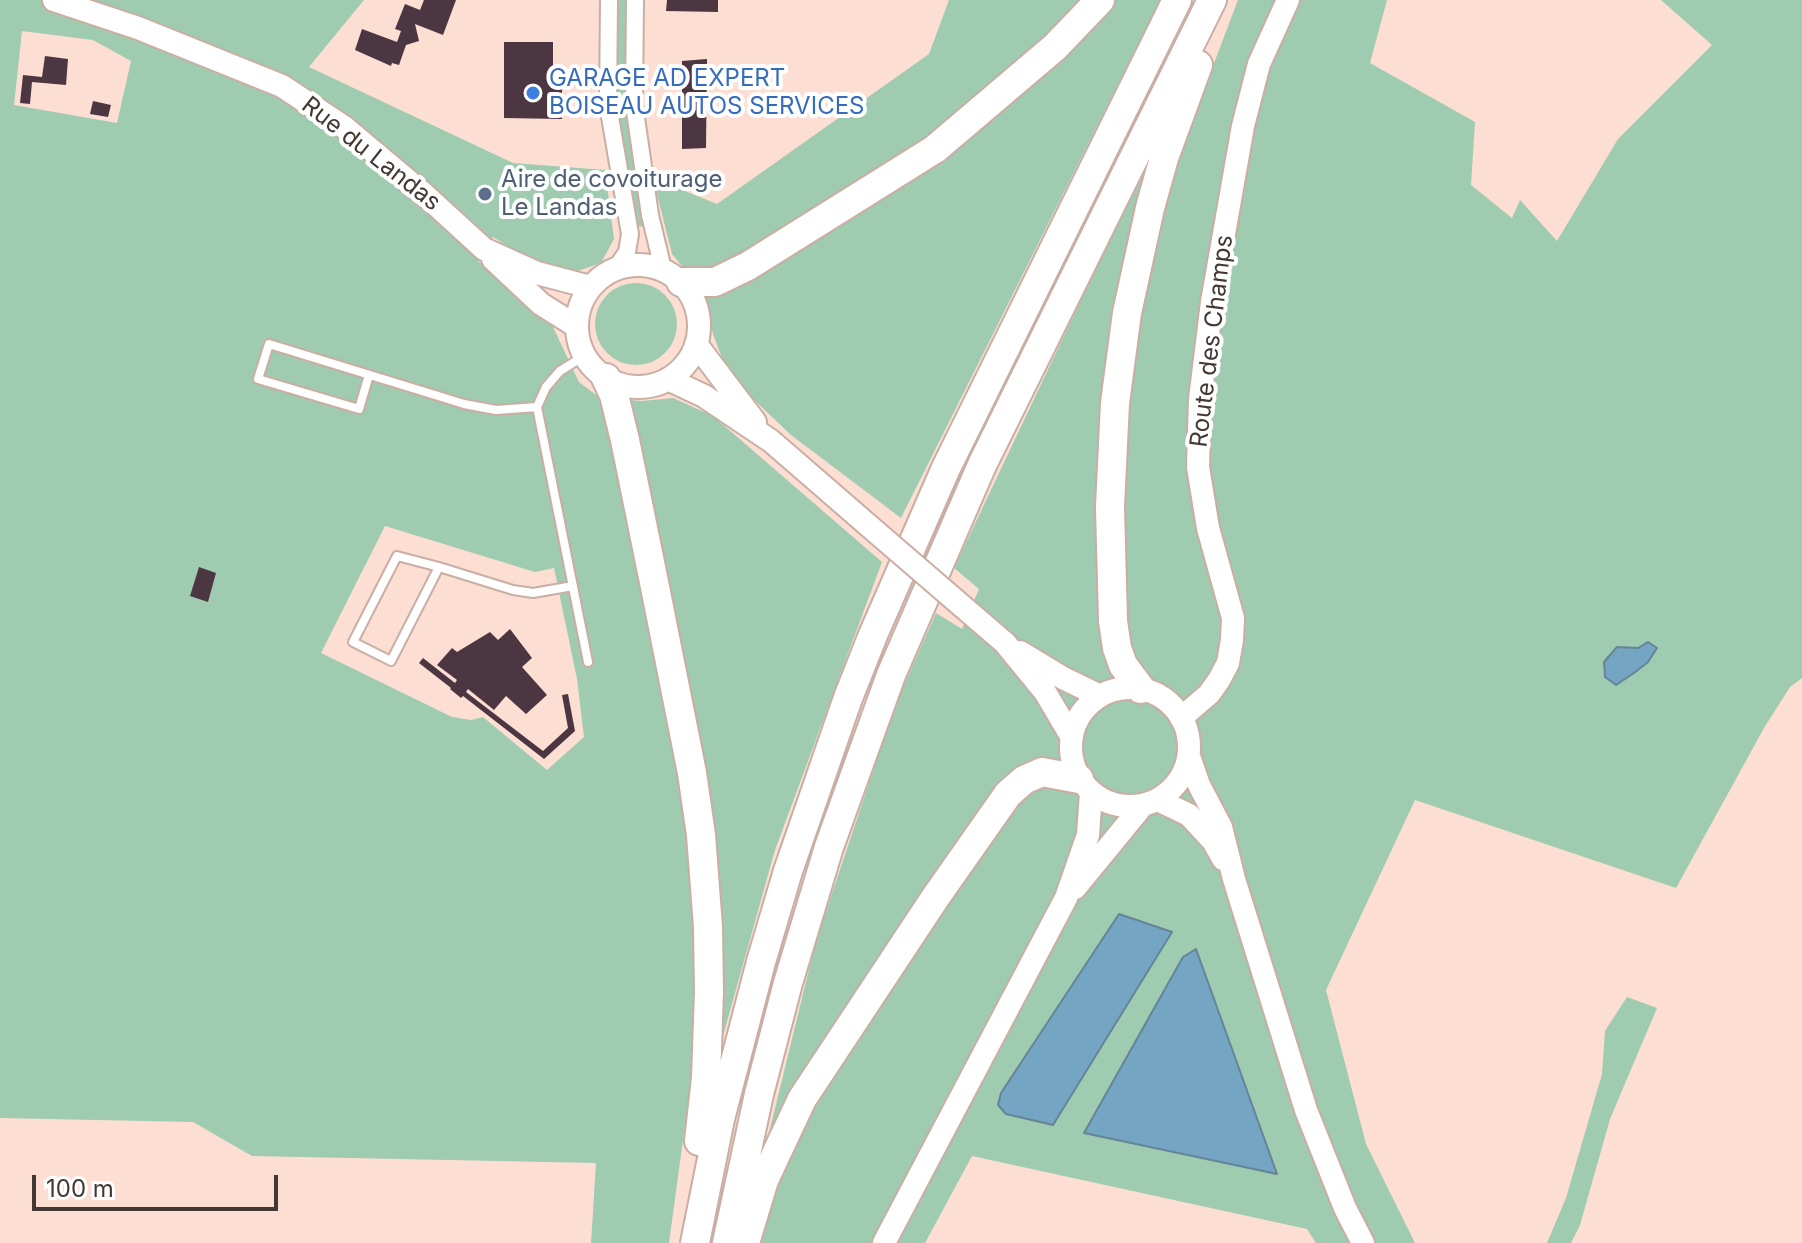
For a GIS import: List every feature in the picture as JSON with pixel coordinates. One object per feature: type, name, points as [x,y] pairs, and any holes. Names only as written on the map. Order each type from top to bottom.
[{"type":"highway","points":[[672,276],[715,282],[748,266],[935,149],[1055,47],[1100,0]]},
{"type":"highway","points":[[695,1240],[720,1119],[761,962],[792,857],[848,698],[946,468],[1177,0]]},
{"type":"highway","points":[[1141,689],[1123,665],[1113,621],[1110,507],[1115,403],[1127,313],[1144,233],[1173,133],[1209,39],[1213,0]]},
{"type":"highway","points":[[727,1243],[759,1094],[788,983],[829,847],[886,687],[982,465],[1213,0]]},
{"type":"highway","points":[[606,378],[614,395],[653,577],[692,773],[701,835],[709,992],[706,1078],[689,1207],[695,1240]]},
{"type":"highway","points":[[745,1243],[764,1180],[802,1099],[1008,794],[1024,780],[1042,772],[1085,786]]},
{"type":"street","name":"Rue du Landas","points":[[54,0],[138,28],[294,93],[344,127],[484,249],[537,273],[590,287]]},
{"type":"street","points":[[609,0],[608,105],[630,234],[627,252],[616,268],[590,287],[580,305],[576,326],[584,356],[593,368],[621,385],[637,387],[653,385],[680,370],[696,344],[699,327],[691,295],[672,276],[650,215],[634,104],[635,0]]},
{"type":"street","name":"Route des Champs","points":[[1181,718],[1209,694],[1219,680],[1228,663],[1232,640],[1233,618],[1208,528],[1198,467],[1200,399],[1212,302],[1243,126],[1259,64],[1288,0]]},
{"type":"street","points":[[484,249],[541,304],[576,326]]},
{"type":"street","points":[[616,268],[631,264],[672,276]]},
{"type":"street","points":[[696,344],[771,441]]},
{"type":"street","points":[[668,379],[704,396],[771,441],[1005,643],[1100,696]]},
{"type":"street","points":[[1005,643],[1045,692],[1071,736]]},
{"type":"street","points":[[884,1243],[1066,898],[1088,835],[1085,786],[1071,751],[1071,736],[1082,713],[1100,696],[1127,688],[1157,694],[1171,704],[1181,718],[1199,785],[1221,827],[1234,879],[1306,1110],[1345,1208],[1363,1243]]},
{"type":"street","points":[[1066,898],[1150,803],[1173,789],[1183,774],[1189,756]]},
{"type":"street","points":[[1085,786],[1107,802],[1125,807],[1150,803],[1189,815],[1213,841],[1234,879]]},
{"type":"lane","points":[[369,375],[359,409],[258,379],[269,344],[464,404],[496,410],[537,407]]},
{"type":"lane","points":[[584,356],[560,371],[546,387],[537,407],[588,662]]},
{"type":"lane","points":[[439,567],[391,661],[353,642],[397,556],[439,567],[513,590],[533,593],[573,586]]},
{"type":"green space","points":[[0,0],[364,0],[309,67],[513,163],[605,170],[614,239],[601,263],[575,272],[524,256],[493,237],[478,261],[552,325],[579,382],[600,398],[642,401],[673,398],[713,416],[882,562],[775,850],[716,1061],[690,1088],[669,1243],[591,1243],[596,1163],[252,1156],[193,1122],[0,1118]],"holes":[[[22,31],[93,40],[131,61],[117,123],[14,105]],[[385,526],[535,572],[554,568],[577,679],[584,737],[547,770],[483,717],[471,720],[452,717],[321,653]]]},
{"type":"green space","points":[[613,0],[628,0],[646,227],[635,226],[612,110]]},
{"type":"green space","points":[[949,0],[1160,0],[901,518],[791,435],[729,376],[713,334],[703,292],[672,254],[653,178],[717,204],[929,54]]},
{"type":"green space","points":[[1238,0],[1387,0],[1370,63],[1475,122],[1471,185],[1512,218],[1520,200],[1557,241],[1618,139],[1712,45],[1661,0],[1802,0],[1802,678],[1790,687],[1764,728],[1676,888],[1415,800],[1326,990],[1366,1144],[1415,1243],[1316,1243],[1307,1229],[972,1156],[925,1243],[759,1243],[789,1156],[767,1141],[816,941],[896,703],[936,613],[962,629],[979,589],[954,568],[1106,247],[1152,158],[1175,166]]},
{"type":"green space","points":[[636,283],[652,286],[665,295],[674,308],[677,324],[674,340],[665,353],[652,362],[636,365],[620,362],[607,353],[598,340],[595,324],[598,308],[607,295],[620,286]]},
{"type":"green space","points":[[1627,997],[1657,1008],[1610,1119],[1580,1225],[1571,1243],[1547,1243],[1566,1198],[1602,1074],[1605,1031]]},
{"type":"water","points":[[1648,642],[1657,648],[1648,662],[1616,685],[1605,677],[1604,662],[1617,647],[1638,648]]},
{"type":"water","points":[[1119,914],[1172,932],[1053,1125],[1006,1114],[998,1105],[1001,1093]]},
{"type":"water","points":[[1196,949],[1277,1174],[1084,1133],[1183,957]]},
{"type":"building","points":[[424,0],[456,0],[443,35],[415,24],[419,41],[406,45],[399,65],[392,63],[391,66],[355,50],[362,29],[397,42],[401,31],[395,29],[405,4],[420,10]]},
{"type":"building","points":[[667,0],[718,0],[718,12],[666,11]]},
{"type":"building","name":"GARAGE AD EXPERT BOISEAU AUTOS SERVICES","points":[[504,42],[553,42],[553,67],[562,67],[562,119],[504,118]]},
{"type":"building","points":[[45,56],[68,59],[66,85],[32,82],[30,104],[20,103],[23,75],[42,77]]},
{"type":"building","points":[[707,59],[706,148],[682,149],[682,61]]},
{"type":"building","points":[[93,101],[111,105],[108,117],[90,114]]},
{"type":"building","points":[[199,567],[216,573],[208,602],[190,596]]},
{"type":"building","points":[[510,629],[532,658],[522,667],[547,695],[526,714],[506,696],[494,710],[468,689],[466,692],[543,751],[568,728],[562,695],[568,694],[575,731],[544,759],[419,663],[423,658],[455,683],[457,680],[437,665],[452,648],[457,652],[490,632],[498,640]]},
{"type":"place","name":"GARAGE AD EXPERT BOISEAU AUTOS SERVICES","points":[[533,93]]},
{"type":"place","name":"Aire de covoiturage Le Landas","points":[[485,194]]}]
